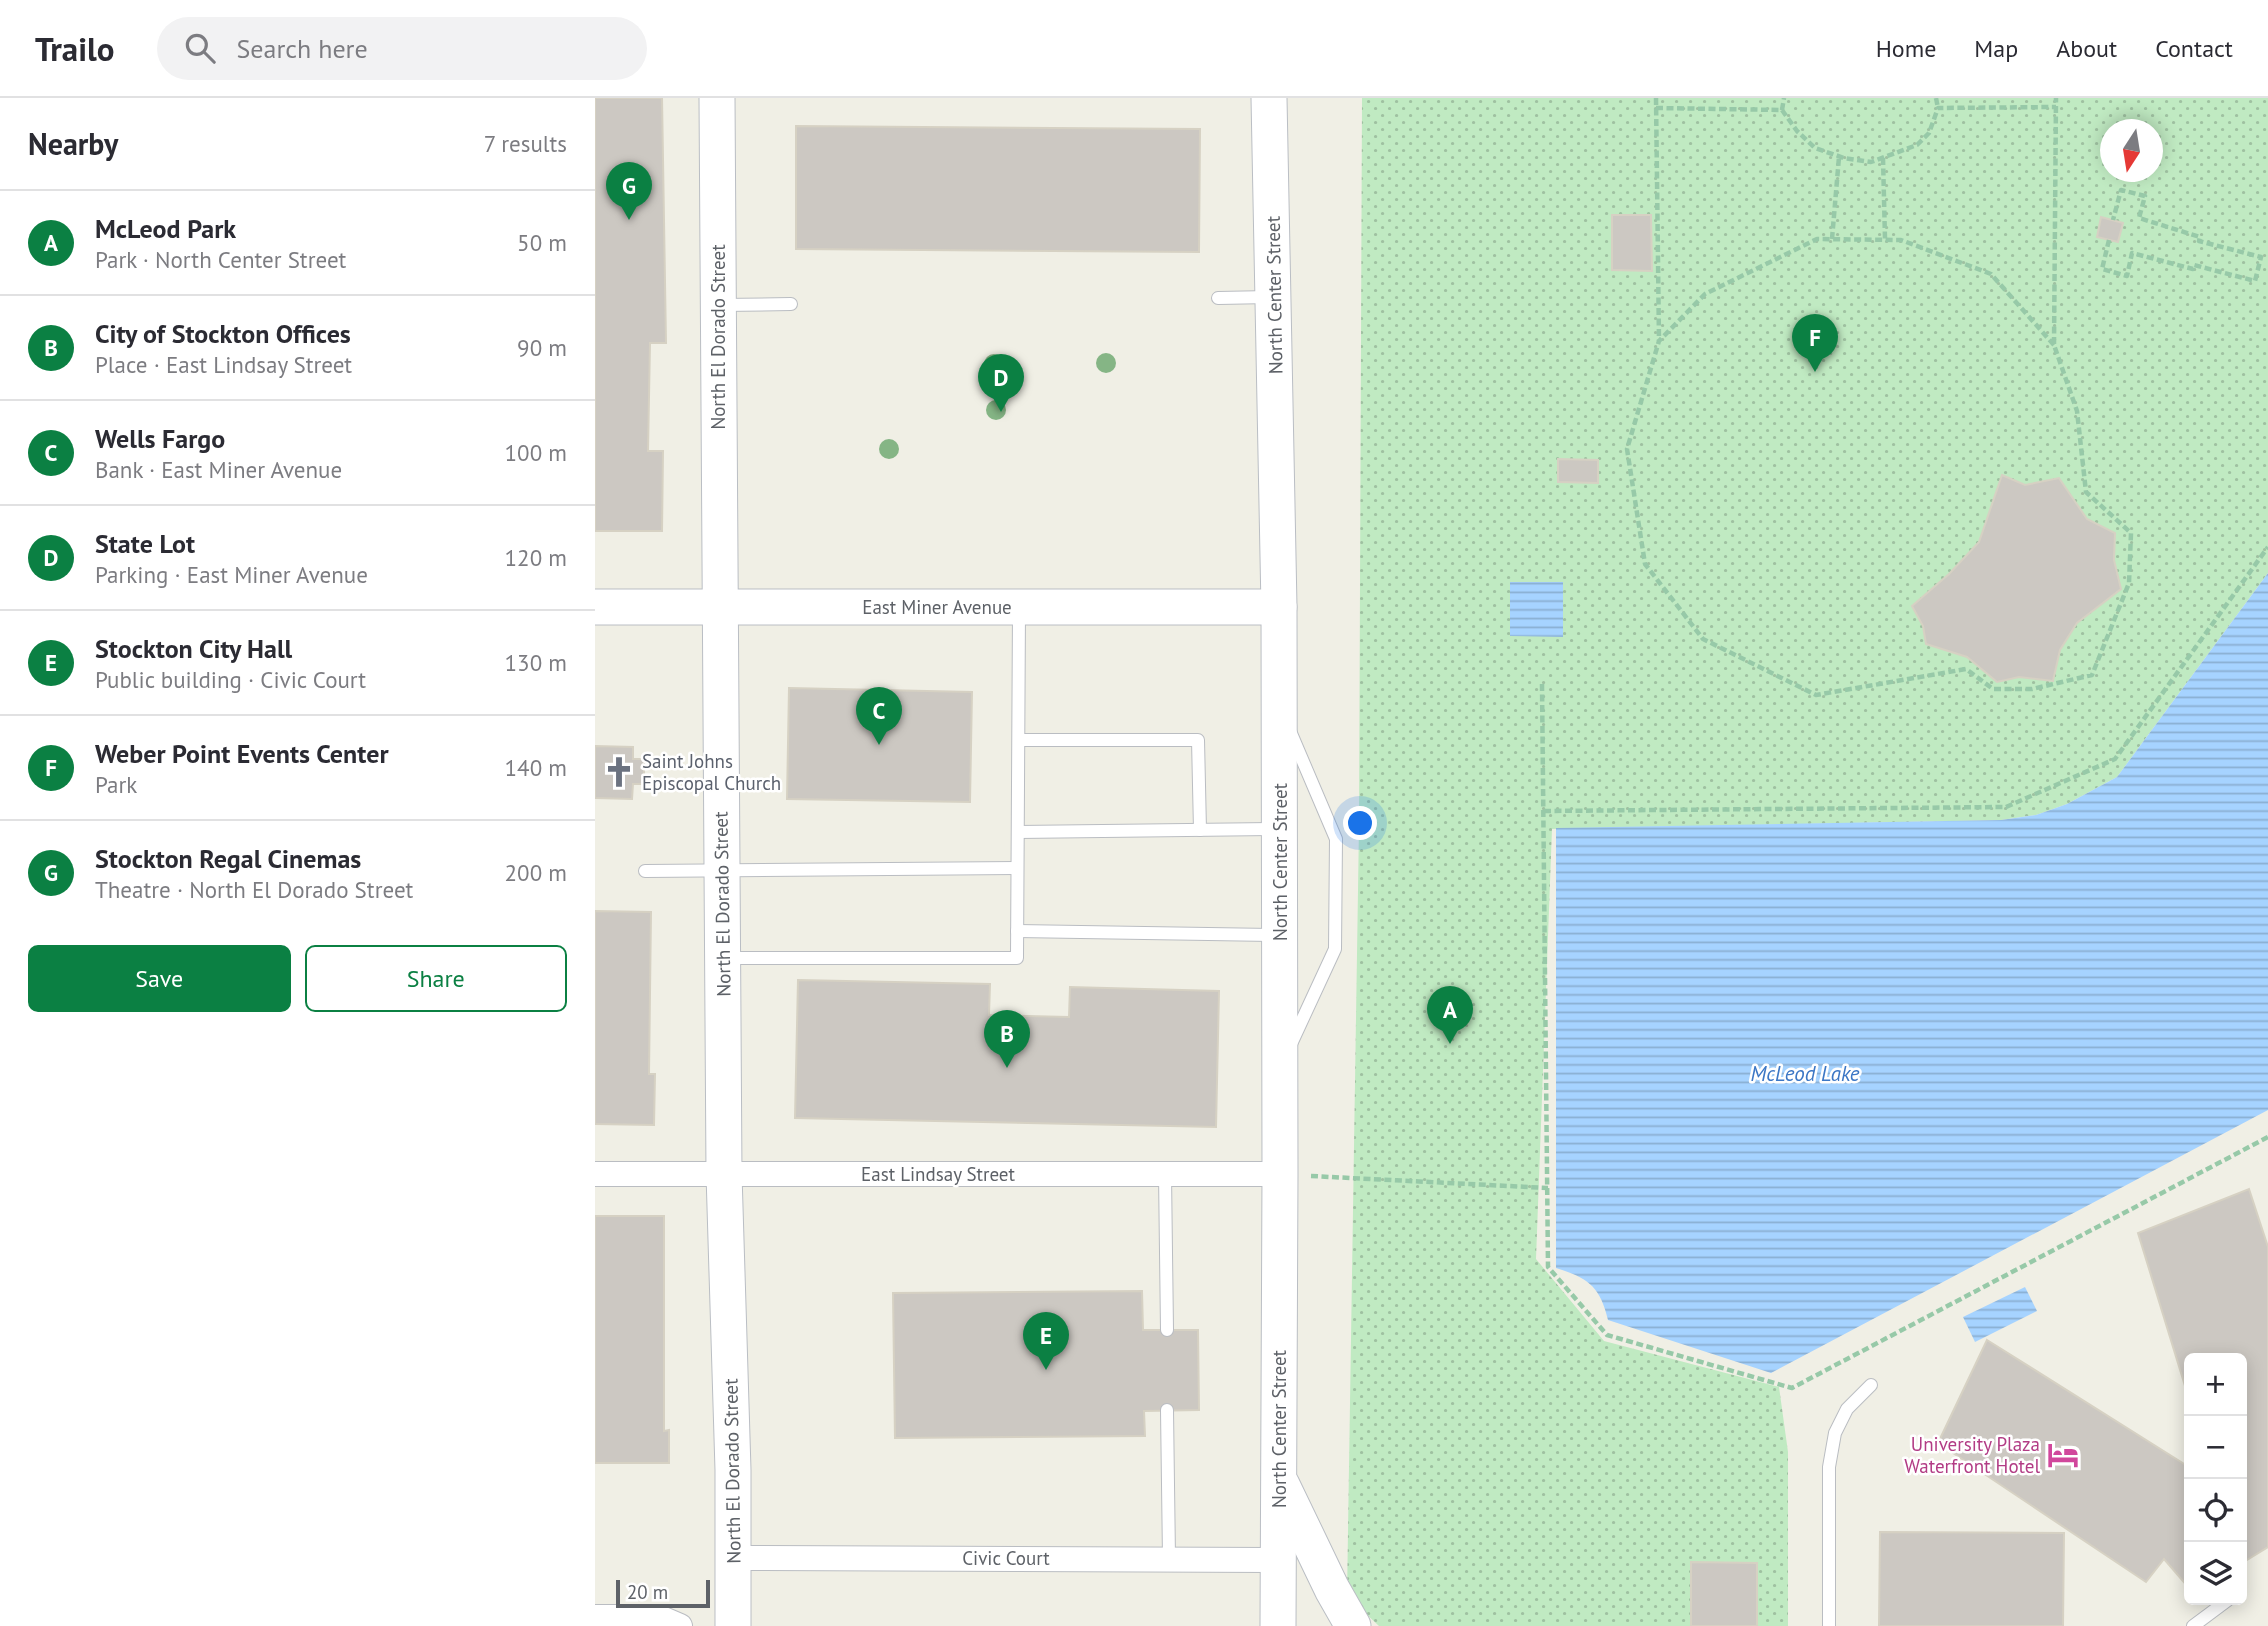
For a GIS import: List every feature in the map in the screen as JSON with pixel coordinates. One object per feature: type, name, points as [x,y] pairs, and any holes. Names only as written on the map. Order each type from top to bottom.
[{"type":"main road","name":"North El Dorado Street","points":[[717,98],[724,1174],[734,1558],[733,1626]]},
{"type":"main road","name":"North Center Street","points":[[1269,98],[1279,607],[1280,1174],[1277,1626]]},
{"type":"main road","name":"East Miner Avenue","points":[[595,607],[1279,607]]},
{"type":"main road","points":[[1278,1478],[1353,1626]]},
{"type":"street","name":"East Lindsay Street","points":[[595,1174],[1280,1174]]},
{"type":"street","name":"Civic Court","points":[[734,1558],[1278,1560]]},
{"type":"street","points":[[595,1617],[659,1617],[680,1626]]},
{"type":"lane","points":[[1218,298],[1274,297]]},
{"type":"lane","points":[[717,305],[791,304]]},
{"type":"lane","points":[[722,958],[1017,958],[1019,607]]},
{"type":"lane","points":[[1279,705],[1336,839],[1335,949],[1280,1070]]},
{"type":"lane","points":[[1019,740],[1198,740],[1200,830]]},
{"type":"lane","points":[[1018,832],[1280,829]]},
{"type":"lane","points":[[645,871],[1017,868]]},
{"type":"lane","points":[[1017,931],[1280,936]]},
{"type":"lane","points":[[1165,1174],[1167,1330]]},
{"type":"lane","points":[[1829,1626],[1829,1467],[1835,1433],[1847,1409],[1871,1385]]},
{"type":"lane","points":[[1167,1410],[1169,1558]]},
{"type":"lane","points":[[2193,1626],[2221,1605]]},
{"type":"path","points":[[1656,98],[1659,341],[1627,449],[1645,564],[1703,639],[1816,695],[1966,669],[1993,689],[2032,689],[2092,675],[2129,583],[2131,533],[2087,492],[2077,411],[2054,345],[2056,98]]},
{"type":"path","points":[[1781,110],[1784,98]]},
{"type":"path","points":[[1781,110],[1815,148],[1839,157],[1871,162],[1917,145],[1929,134],[1938,108],[1937,98]]},
{"type":"path","points":[[1938,108],[2056,107]]},
{"type":"path","points":[[1656,108],[1781,110]]},
{"type":"path","points":[[1832,239],[1839,157]]},
{"type":"path","points":[[1883,158],[1885,239]]},
{"type":"path","points":[[2109,240],[2102,269],[2127,276],[2132,253],[2255,281],[2261,257],[2199,241],[2200,237],[2139,218],[2145,197],[2121,190],[2113,220]]},
{"type":"path","points":[[1659,341],[1705,294],[1817,239],[1885,239],[1901,240],[1991,274],[2054,345]]},
{"type":"path","points":[[1544,811],[2006,807],[2115,759],[2268,547]]},
{"type":"path","points":[[1542,684],[1548,1268],[1607,1335],[1792,1388],[2268,1137]]},
{"type":"path","points":[[1280,1174],[1548,1188]]},
{"type":"green space","points":[[1362,98],[2268,98],[2268,573],[2117,777],[2067,804],[2036,815],[2001,820],[1552,829],[1536,1259],[1604,1341],[1779,1387],[1788,1452],[1788,1626],[1379,1626],[1347,1596],[1359,826]]},
{"type":"water","name":"McLeod Lake","points":[[2268,573],[2268,1110],[1771,1373],[1608,1320],[1601,1299],[1591,1285],[1556,1268],[1556,828],[2001,820],[2036,815],[2067,804],[2117,777]]},
{"type":"water","points":[[1510,582],[1563,582],[1563,637],[1510,636]]},
{"type":"water","points":[[2025,1287],[2037,1311],[1975,1342],[1963,1317]]},
{"type":"building","points":[[595,98],[662,98],[666,343],[650,343],[648,451],[663,451],[662,531],[595,531]]},
{"type":"building","points":[[796,126],[1200,129],[1199,252],[796,249]]},
{"type":"building","points":[[1612,215],[1651,215],[1652,271],[1612,270]]},
{"type":"building","points":[[2101,217],[2123,223],[2118,242],[2097,237]]},
{"type":"building","points":[[1558,459],[1598,460],[1598,483],[1558,482]]},
{"type":"building","points":[[2002,475],[2025,485],[2059,478],[2087,519],[2115,533],[2114,560],[2121,589],[2077,623],[2060,650],[2053,681],[2019,677],[1997,682],[1967,657],[1926,644],[1923,626],[1912,606],[1949,574],[1979,542]]},
{"type":"building","points":[[789,688],[972,692],[970,802],[787,799]]},
{"type":"building","name":"Saint Johns Episcopal Church","points":[[595,746],[633,747],[633,759],[644,759],[644,784],[633,784],[632,799],[595,798]]},
{"type":"building","points":[[595,911],[651,912],[649,1074],[655,1074],[654,1125],[595,1124]]},
{"type":"building","points":[[798,980],[990,984],[989,1015],[1069,1017],[1070,987],[1219,991],[1216,1127],[795,1118]]},
{"type":"building","points":[[2249,1189],[2268,1247],[2268,1547],[2247,1560],[2247,1353],[2184,1353],[2184,1383],[2138,1233]]},
{"type":"building","points":[[595,1216],[664,1216],[664,1431],[669,1430],[669,1463],[595,1463]]},
{"type":"building","points":[[1142,1291],[1143,1330],[1198,1330],[1199,1410],[1144,1411],[1145,1436],[895,1438],[893,1293]]},
{"type":"building","name":"University Plaza Waterfront Hotel","points":[[1987,1340],[2184,1464],[2184,1582],[2164,1559],[2146,1582],[1938,1443]]},
{"type":"building","points":[[1880,1532],[2064,1533],[2063,1626],[1879,1626]]},
{"type":"building","points":[[1691,1562],[1757,1563],[1757,1626],[1691,1626]]},
{"type":"place","name":"Stockton Regal Cinemas","points":[[629,220]]},
{"type":"place","name":"Weber Point Events Center","points":[[1815,372]]},
{"type":"place","name":"State Lot","points":[[1001,412]]},
{"type":"place","name":"Wells Fargo","points":[[879,745]]},
{"type":"place","name":"Saint Johns Episcopal Church","points":[[619,772]]},
{"type":"place","name":"McLeod Park","points":[[1450,1044]]},
{"type":"place","name":"City of Stockton Offices","points":[[1007,1068]]},
{"type":"place","name":"Stockton City Hall","points":[[1046,1370]]},
{"type":"place","name":"University Plaza Waterfront Hotel","points":[[2063,1455]]}]
